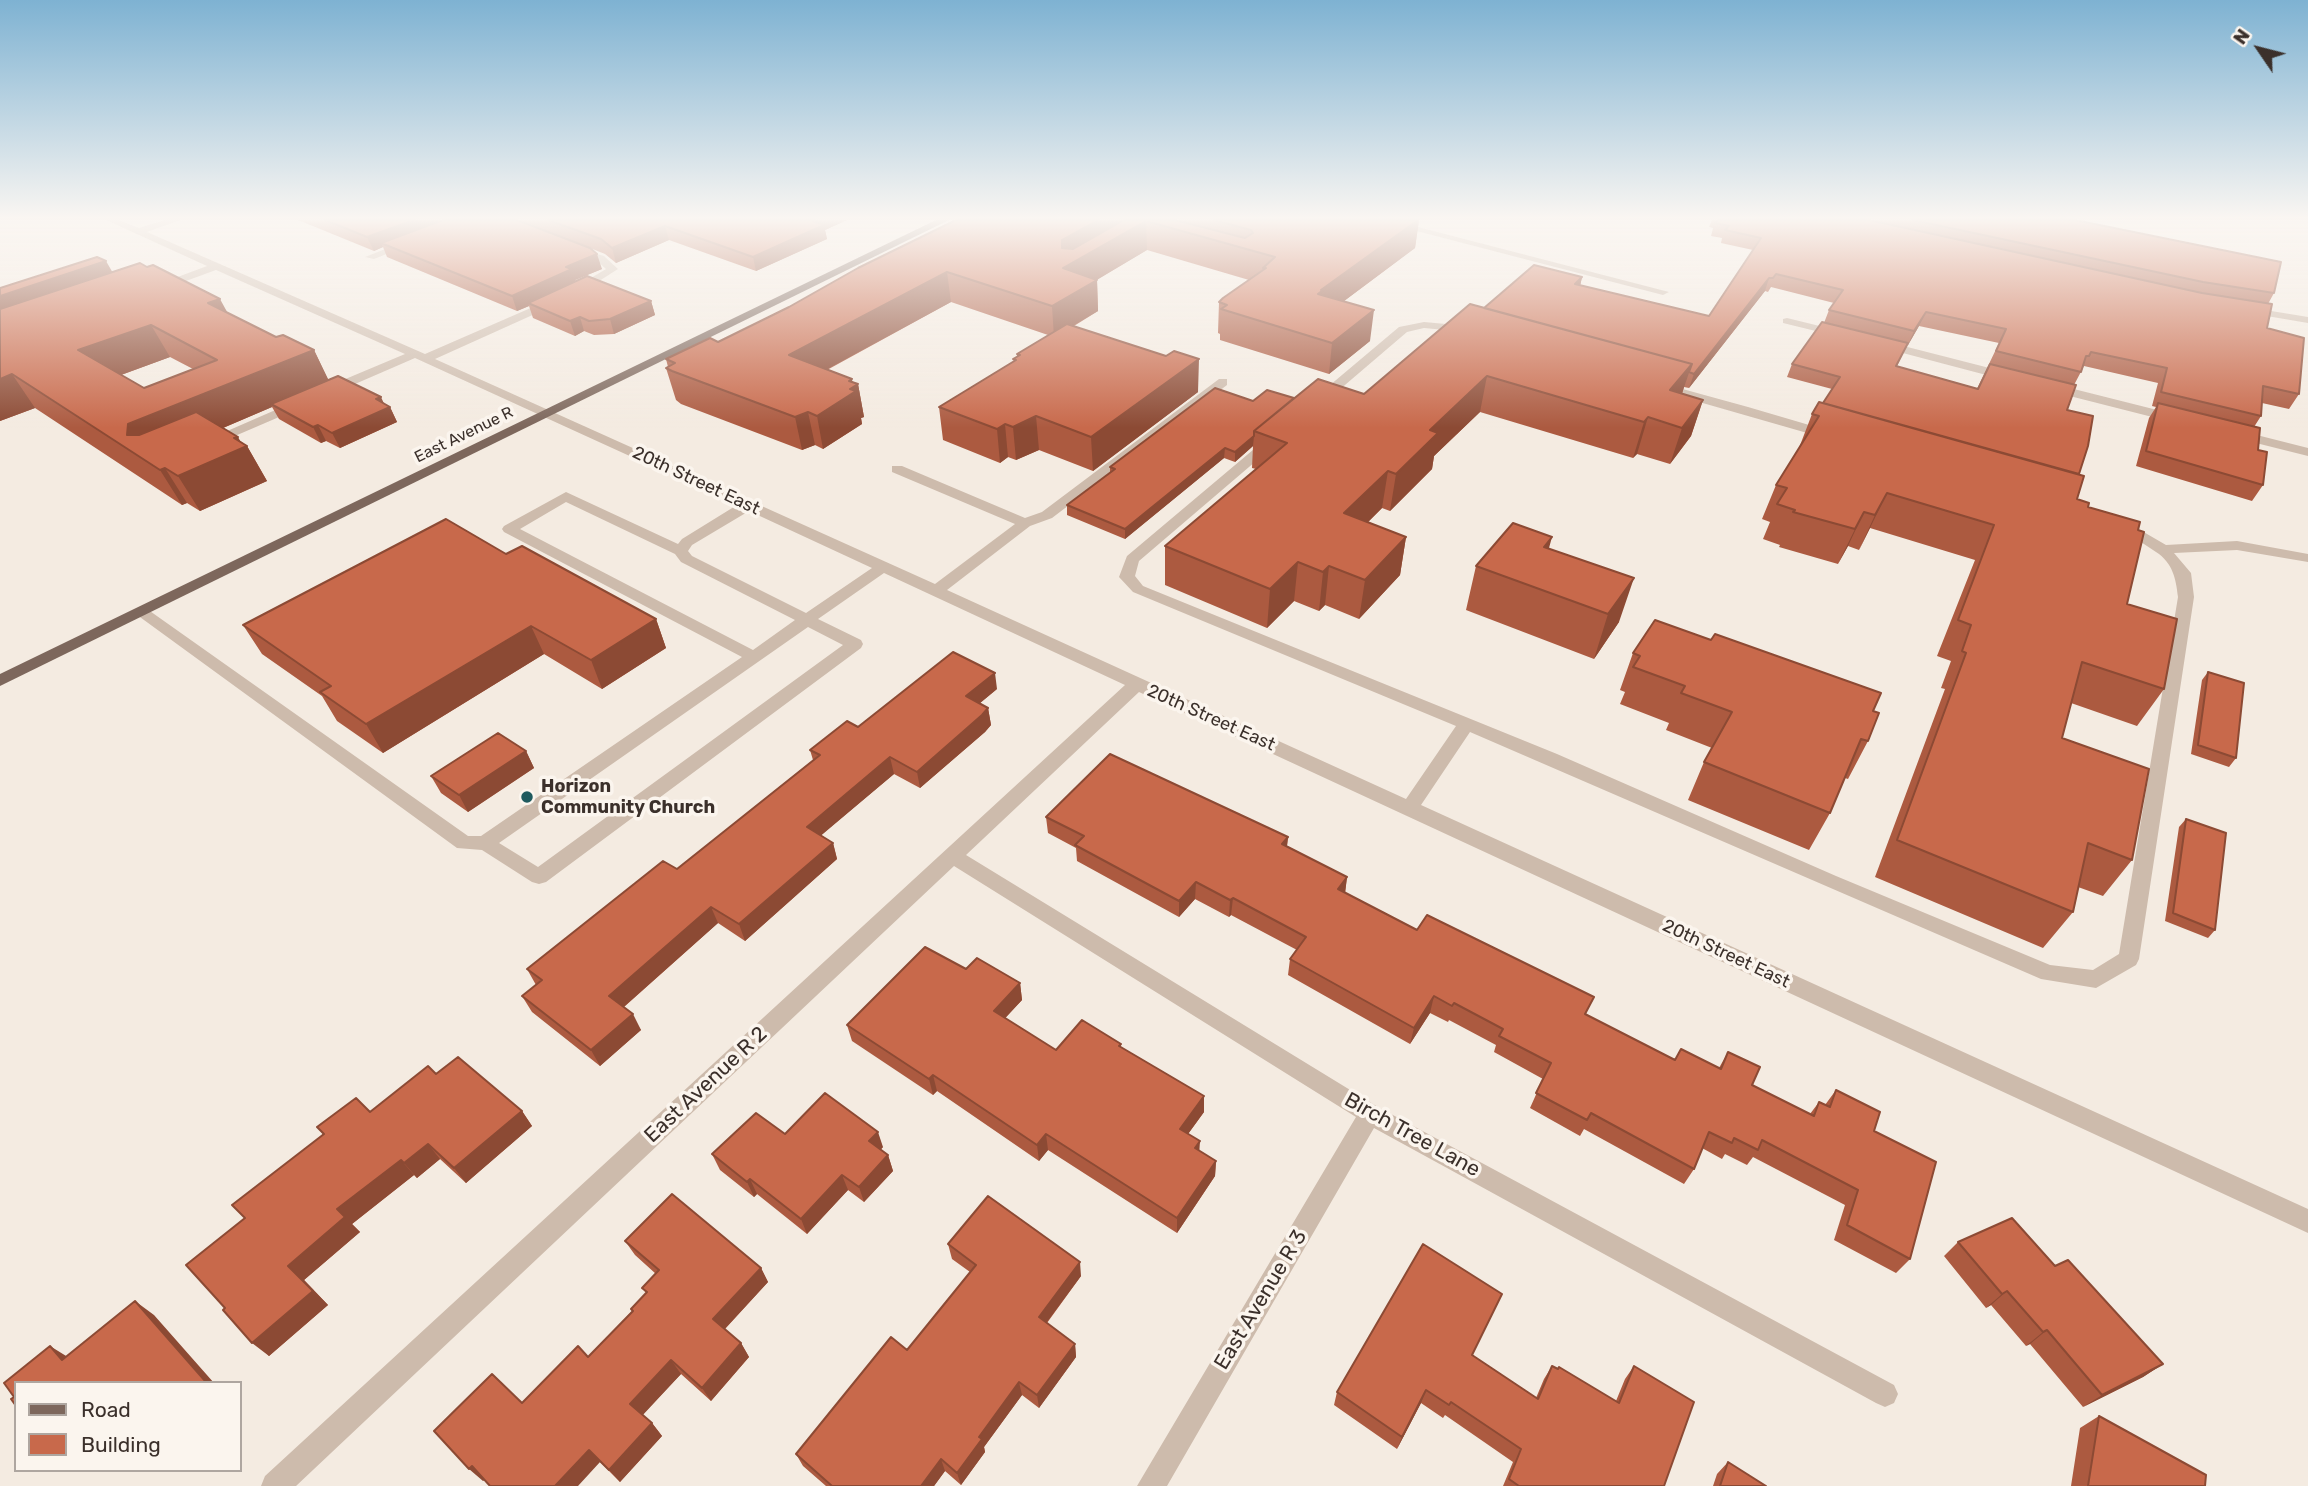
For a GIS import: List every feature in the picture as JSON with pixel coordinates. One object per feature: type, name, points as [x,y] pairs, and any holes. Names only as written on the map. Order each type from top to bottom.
[{"type":"main road","name":"East Avenue R","points":[[0,681],[802,289]]},
{"type":"street","points":[[148,291],[153,289]]},
{"type":"street","name":"20th Street East","points":[[267,289],[548,413],[2308,1221]]},
{"type":"street","points":[[193,449],[579,289]]},
{"type":"street","points":[[1653,289],[1663,292]]},
{"type":"street","points":[[2232,307],[2308,320]]},
{"type":"street","points":[[1787,321],[1854,338]]},
{"type":"street","points":[[1424,325],[1446,327],[1744,410],[2076,508],[2130,530],[2164,550],[2183,573],[2186,597],[2129,958],[2096,979],[2048,973],[1467,723],[1138,589],[1127,577],[1132,559],[1403,329],[1424,325]]},
{"type":"street","points":[[1867,341],[2188,422]]},
{"type":"street","points":[[935,592],[1025,523],[1047,514],[1223,382]]},
{"type":"street","points":[[2228,432],[2308,452]]},
{"type":"street","points":[[897,469],[1025,523]]},
{"type":"street","points":[[141,612],[464,843],[485,843],[539,877],[855,644],[686,559],[681,551],[566,496],[509,528],[754,657]]},
{"type":"street","points":[[681,551],[687,542],[748,505]]},
{"type":"street","points":[[2164,550],[2225,543],[2308,558]]},
{"type":"street","points":[[485,843],[883,567]]},
{"type":"street","name":"East Avenue R 2","points":[[275,1486],[1136,685]]},
{"type":"street","points":[[1409,808],[1467,723]]},
{"type":"street","name":"Birch Tree Lane","points":[[953,856],[1370,1114],[1885,1394]]},
{"type":"street","name":"East Avenue R 3","points":[[1151,1486],[1370,1114]]},
{"type":"building","points":[[0,289],[20,289],[0,296]]},
{"type":"building","points":[[60,289],[201,289],[220,299],[208,303],[276,337],[283,335],[314,350],[128,424],[127,435],[139,435],[196,412],[238,437],[234,438],[247,446],[178,476],[165,468],[160,470],[12,374],[0,379],[0,309]],"holes":[[[151,325],[217,360],[144,388],[78,350]]]},
{"type":"building","points":[[496,289],[527,289],[512,296]]},
{"type":"building","points":[[558,289],[621,289],[651,301],[610,319],[589,321],[580,317],[570,321],[528,303]]},
{"type":"building","points":[[820,289],[914,289],[789,355],[852,379],[849,381],[858,384],[850,389],[856,391],[817,416],[808,412],[795,417],[666,368],[675,363],[666,359],[710,338],[718,342]]},
{"type":"building","points":[[1001,289],[1081,289],[1052,306]]},
{"type":"building","points":[[1235,289],[1322,289],[1318,294],[1374,310],[1332,343],[1221,309],[1227,305],[1219,302]]},
{"type":"building","points":[[1506,289],[1597,289],[1709,316],[1727,289],[1760,289],[1694,374],[1689,372],[1692,364],[1484,308]]},
{"type":"building","points":[[1840,289],[2185,289],[2272,304],[2267,328],[2304,338],[2299,394],[2263,386],[2261,416],[2161,392],[2167,368],[2091,352],[2086,356],[2081,372],[1996,351],[2006,329],[1926,312],[1914,331],[1829,310],[1843,290]]},
{"type":"building","points":[[2250,289],[2275,289],[2274,293]]},
{"type":"building","points":[[1470,304],[1692,364],[1670,390],[1703,400],[1682,428],[1648,417],[1644,422],[1487,376],[1430,430],[1438,433],[1396,474],[1388,471],[1344,513],[1406,537],[1365,580],[1329,566],[1323,572],[1298,562],[1270,589],[1165,546],[1287,443],[1254,431],[1318,379],[1364,394]]},
{"type":"building","points":[[1822,322],[1908,343],[1896,366],[1978,389],[1990,364],[2076,385],[2067,410],[2093,416],[2088,446],[2079,474],[1823,403],[1840,377],[1792,364]]},
{"type":"building","points":[[1067,324],[1166,356],[1174,351],[1199,359],[1091,437],[1036,416],[1013,427],[1005,424],[997,429],[939,407],[1016,360],[1013,359],[1020,355],[1017,354]]},
{"type":"building","points":[[338,376],[381,397],[376,399],[390,407],[332,433],[318,425],[313,427],[271,404]]},
{"type":"building","points":[[1215,388],[1253,401],[1267,390],[1294,398],[1254,431],[1254,436],[1235,452],[1225,448],[1125,529],[1067,505],[1115,469],[1110,467]]},
{"type":"building","points":[[1819,402],[2084,476],[2077,499],[2089,503],[2088,507],[2140,522],[2138,530],[2144,532],[2127,604],[2177,619],[2164,689],[2082,662],[2062,738],[2149,769],[2132,860],[2088,843],[2073,912],[1897,840],[1966,653],[1962,651],[1971,625],[1958,620],[1994,525],[1887,493],[1875,515],[1864,512],[1855,529],[1793,512],[1795,510],[1777,504],[1787,488],[1776,485],[1819,416],[1812,414]]},
{"type":"building","points":[[2158,403],[2260,428],[2258,450],[2267,452],[2263,485],[2146,451]]},
{"type":"building","points":[[446,519],[506,554],[522,546],[656,619],[591,660],[531,626],[366,724],[320,692],[331,686],[243,625]]},
{"type":"building","points":[[1513,523],[1552,537],[1544,547],[1634,578],[1608,614],[1476,566]]},
{"type":"building","points":[[1655,620],[1711,640],[1715,634],[1881,693],[1873,711],[1879,713],[1868,741],[1861,739],[1830,813],[1704,762],[1732,712],[1681,693],[1685,686],[1633,667],[1640,656],[1633,653]]},
{"type":"building","points":[[953,652],[995,673],[966,696],[988,708],[982,715],[917,772],[890,757],[807,827],[833,843],[739,924],[711,907],[609,996],[633,1014],[591,1050],[522,996],[542,980],[527,969],[663,861],[677,869],[820,755],[810,750],[847,721],[858,727]]},
{"type":"building","points":[[2208,672],[2244,683],[2236,758],[2198,745]]},
{"type":"building","points":[[498,733],[526,751],[459,795],[431,776]]},
{"type":"building","points":[[1110,754],[1288,837],[1282,844],[1347,877],[1338,889],[1417,930],[1427,915],[1594,997],[1585,1014],[1675,1060],[1681,1049],[1721,1069],[1728,1052],[1760,1067],[1752,1085],[1814,1116],[1819,1102],[1830,1107],[1836,1090],[1880,1112],[1874,1131],[1936,1162],[1910,1259],[1847,1225],[1858,1190],[1762,1140],[1758,1150],[1734,1138],[1732,1143],[1709,1132],[1694,1169],[1591,1113],[1587,1120],[1536,1093],[1551,1063],[1499,1036],[1503,1029],[1454,1003],[1452,1006],[1434,996],[1414,1028],[1290,959],[1306,937],[1233,898],[1230,900],[1196,882],[1179,901],[1075,845],[1084,836],[1046,817]]},
{"type":"building","points":[[2186,819],[2226,833],[2215,930],[2173,913]]},
{"type":"building","points":[[925,947],[966,969],[977,958],[1020,983],[994,1011],[1056,1050],[1082,1020],[1121,1044],[1119,1046],[1204,1096],[1180,1129],[1200,1141],[1195,1148],[1216,1161],[1177,1218],[1046,1134],[1037,1145],[933,1075],[929,1079],[847,1025]]},
{"type":"building","points":[[458,1057],[522,1111],[454,1168],[428,1144],[404,1163],[401,1160],[337,1209],[345,1217],[288,1266],[313,1291],[252,1343],[186,1265],[245,1218],[232,1205],[324,1134],[317,1127],[356,1098],[370,1112],[428,1066],[436,1074]]},
{"type":"building","points":[[825,1093],[878,1132],[869,1141],[888,1155],[859,1187],[842,1175],[801,1219],[750,1179],[747,1182],[712,1154],[756,1113],[785,1134]]},
{"type":"building","points":[[672,1194],[761,1268],[713,1319],[741,1343],[702,1388],[671,1360],[630,1404],[652,1423],[609,1470],[589,1450],[555,1486],[490,1486],[472,1466],[469,1469],[434,1431],[492,1374],[522,1403],[578,1346],[588,1357],[633,1311],[631,1309],[647,1292],[642,1288],[659,1270],[625,1241]]},
{"type":"building","points":[[988,1196],[1080,1262],[1039,1317],[1075,1344],[1037,1395],[1019,1382],[957,1473],[941,1459],[921,1486],[832,1486],[796,1454],[891,1337],[907,1350],[976,1265],[948,1244]]},
{"type":"building","points":[[2012,1218],[2055,1266],[2068,1260],[2163,1364],[2102,1395],[2047,1330],[2043,1332],[2007,1291],[2002,1294],[1958,1242]]},
{"type":"building","points":[[1423,1244],[1502,1294],[1472,1355],[1538,1399],[1552,1366],[1558,1369],[1559,1367],[1619,1403],[1634,1366],[1694,1402],[1664,1486],[1519,1486],[1509,1479],[1521,1449],[1451,1402],[1449,1405],[1426,1390],[1402,1437],[1337,1392]]},
{"type":"building","points":[[135,1301],[205,1381],[14,1381],[14,1397],[4,1383],[50,1346],[62,1360]]},
{"type":"building","points":[[2099,1416],[2206,1475],[2205,1486],[2088,1486]]},
{"type":"building","points":[[1728,1462],[1766,1486],[1720,1486]]},
{"type":"place","name":"Horizon Community Church","points":[[527,797]]}]
